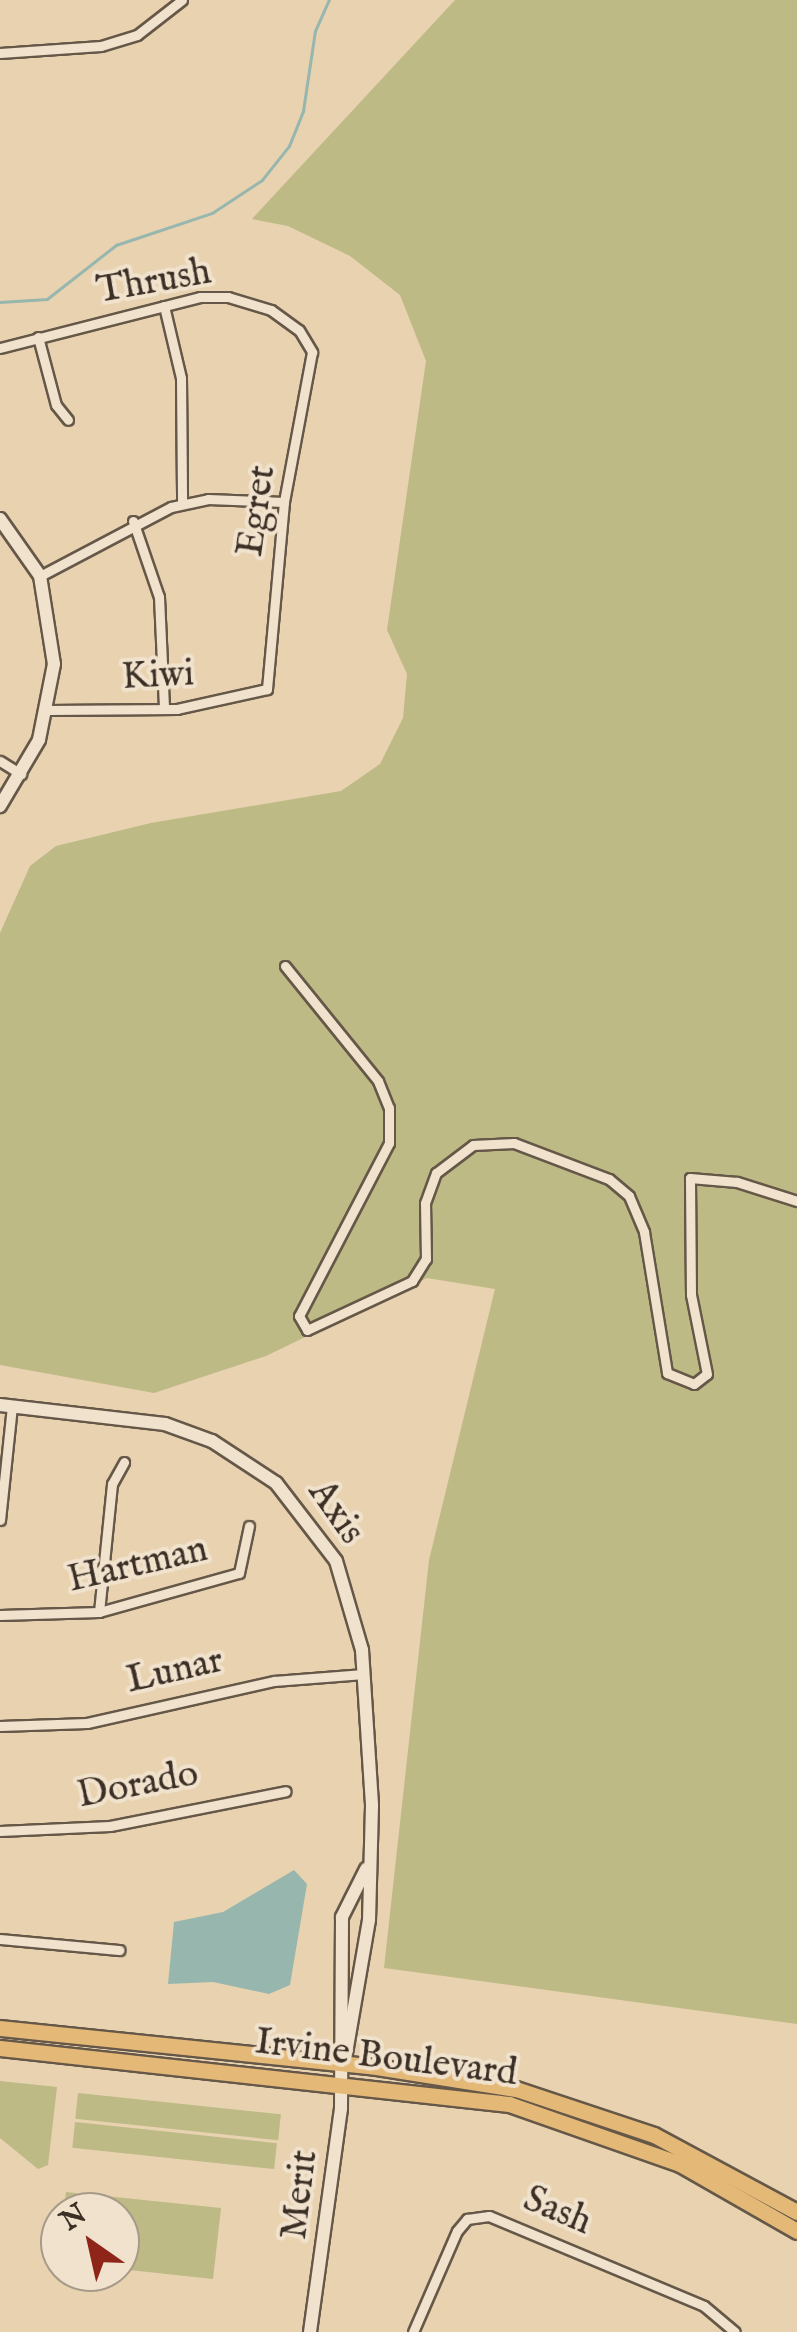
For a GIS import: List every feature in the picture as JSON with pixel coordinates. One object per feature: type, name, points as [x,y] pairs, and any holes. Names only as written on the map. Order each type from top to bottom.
[{"type":"main road","name":"Irvine Boulevard","points":[[0,2028],[470,2080],[588,2110],[691,2151],[797,2212]]},
{"type":"main road","name":"Irvine Boulevard","points":[[0,2048],[456,2094],[600,2130],[707,2177],[797,2231]]},
{"type":"street","points":[[0,53],[101,46],[137,34],[182,0]]},
{"type":"street","name":"Thrush","points":[[0,348],[200,298],[253,302],[308,340]]},
{"type":"street","points":[[164,306],[181,378],[182,504]]},
{"type":"street","points":[[38,337],[56,406],[68,420]]},
{"type":"street","name":"Egret","points":[[268,689],[284,502],[312,370],[308,340]]},
{"type":"street","points":[[40,576],[133,521],[182,504],[284,502]]},
{"type":"street","points":[[0,519],[40,576],[53,632],[48,710],[22,774],[0,806]]},
{"type":"street","points":[[133,521],[159,597],[164,709]]},
{"type":"street","name":"Kiwi","points":[[48,710],[164,709],[268,689]]},
{"type":"street","points":[[0,761],[22,774]]},
{"type":"street","points":[[285,966],[378,1081],[389,1108],[390,1143],[299,1316],[307,1330],[412,1281],[426,1258],[425,1203],[436,1173],[473,1145],[514,1143],[610,1179],[629,1196],[644,1232],[668,1373],[694,1384],[708,1374],[691,1295],[690,1178],[738,1182],[797,1201]]},
{"type":"street","points":[[0,1520],[6,1405]]},
{"type":"street","name":"Axis","points":[[6,1405],[165,1424],[257,1468],[293,1500],[336,1561],[353,1604],[364,1674],[372,1806],[364,1936],[344,2064]]},
{"type":"street","points":[[99,1612],[112,1484],[124,1462]]},
{"type":"street","name":"Hartman","points":[[0,1615],[99,1612],[239,1573],[247,1562],[248,1526]]},
{"type":"street","name":"Lunar","points":[[0,1726],[88,1722],[274,1680],[364,1674]]},
{"type":"street","name":"Dorado","points":[[0,1832],[110,1826],[286,1791]]},
{"type":"street","name":"Axis","points":[[344,2064],[341,1932],[345,1900],[366,1869]]},
{"type":"street","points":[[341,1932],[364,1936]]},
{"type":"street","points":[[0,1939],[119,1950]]},
{"type":"street","name":"Merit","points":[[310,2332],[344,2064]]},
{"type":"street","name":"Sash","points":[[413,2332],[457,2231],[476,2216],[735,2329]]},
{"type":"shaded area","points":[[455,0],[797,0],[797,2024],[384,1968],[429,1560],[495,1289],[427,1278],[266,1356],[154,1393],[0,1365],[0,933],[30,866],[56,846],[151,823],[341,791],[380,764],[403,718],[407,674],[387,630],[426,361],[400,295],[350,256],[288,226],[252,219]]},
{"type":"shaded area","points":[[0,2081],[57,2087],[48,2165],[38,2169],[0,2138]]},
{"type":"shaded area","points":[[78,2093],[281,2114],[278,2140],[75,2119]]},
{"type":"shaded area","points":[[75,2122],[277,2143],[274,2169],[72,2148]]},
{"type":"shaded area","points":[[140,2200],[221,2208],[213,2279],[140,2271]]},
{"type":"water","points":[[294,1870],[307,1884],[290,1985],[269,1994],[213,1982],[168,1984],[174,1922],[223,1912]]},
{"type":"waterway","points":[[0,302],[47,299],[116,245],[212,213],[262,180],[289,146],[303,111],[315,31],[329,0]]}]
